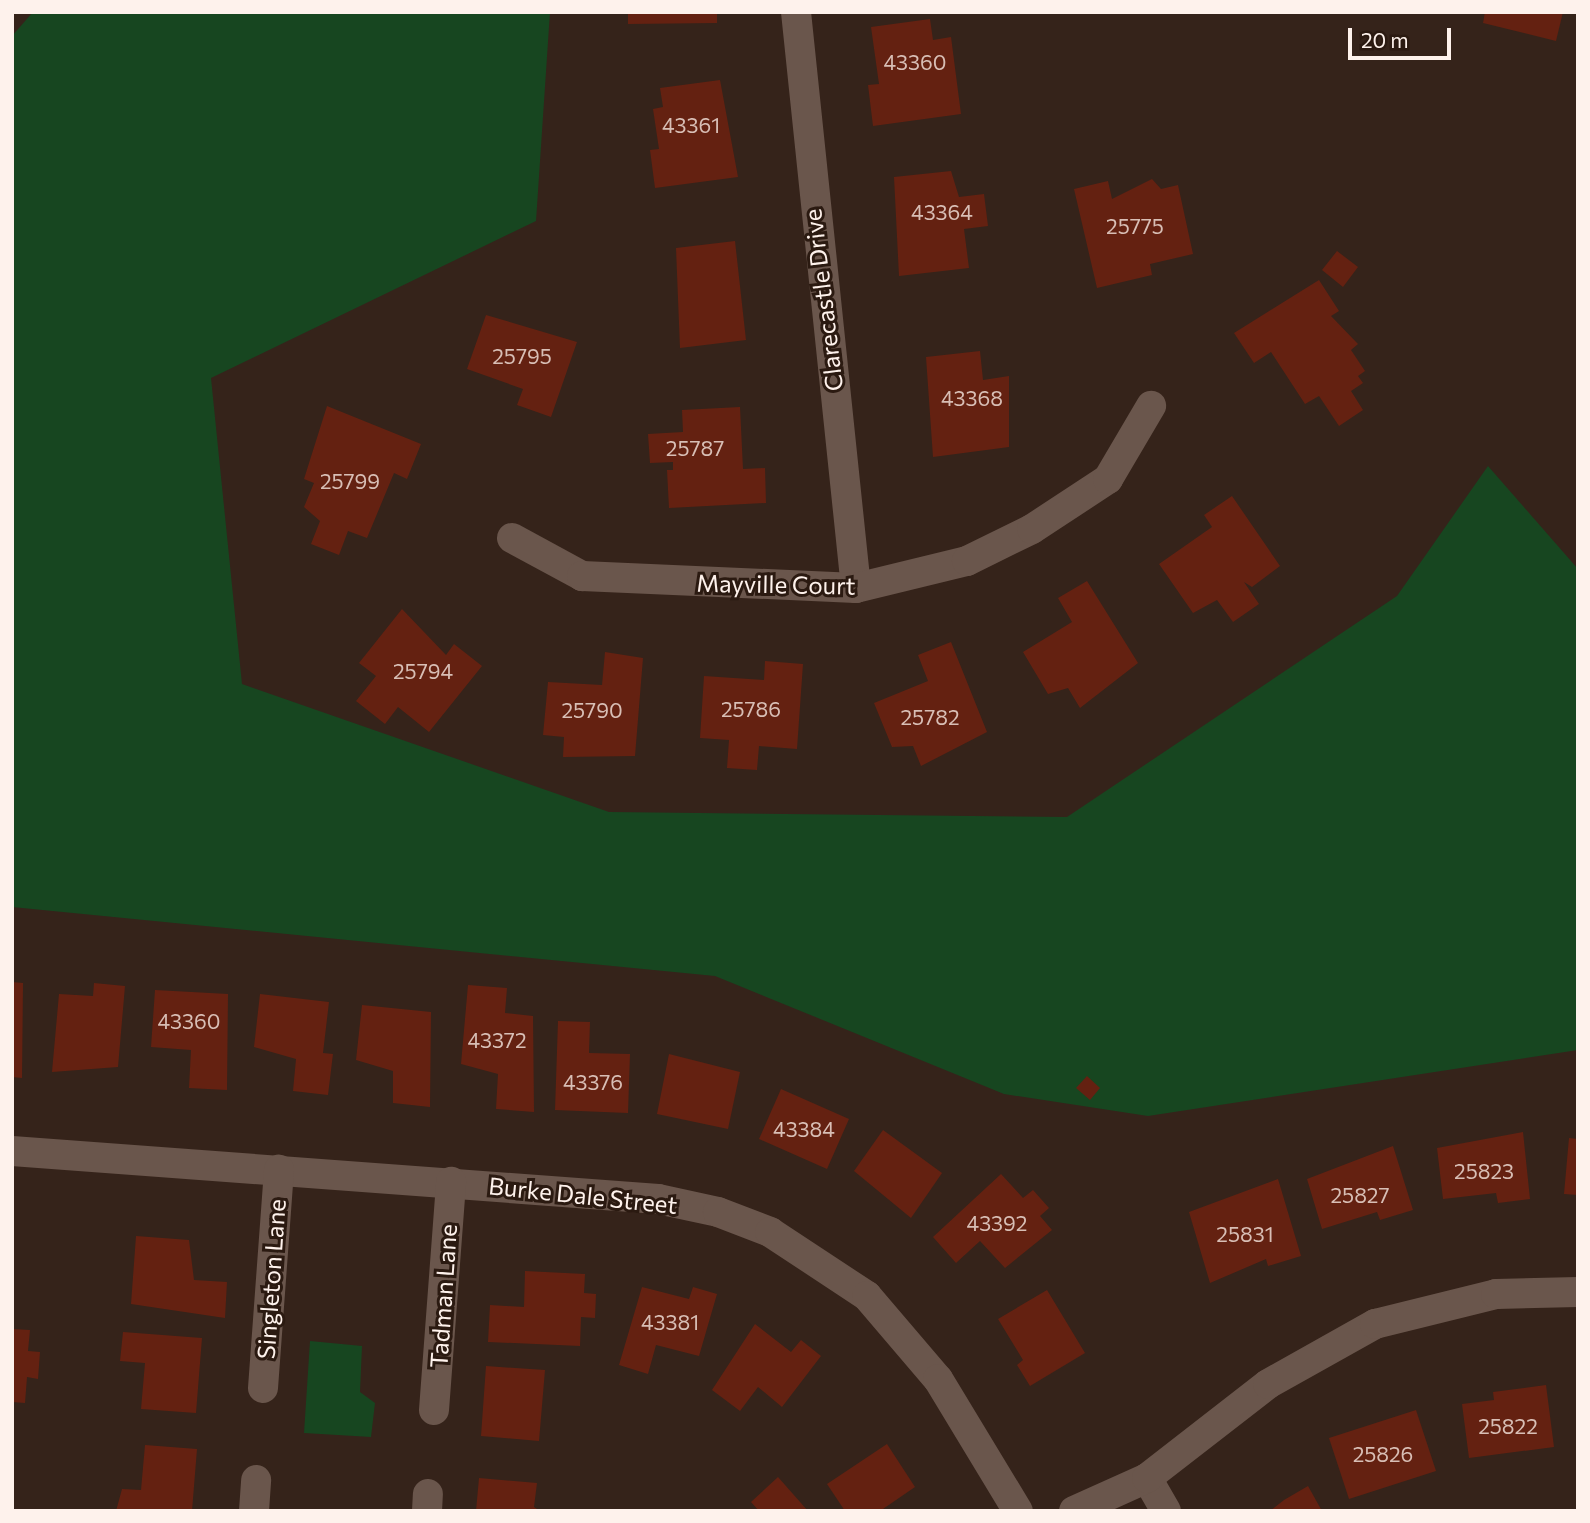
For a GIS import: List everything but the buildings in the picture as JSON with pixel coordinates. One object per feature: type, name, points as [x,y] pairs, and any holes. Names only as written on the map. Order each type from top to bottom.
[{"type":"street","name":"Clarecastle Drive","points":[[796,12],[856,588]]},
{"type":"street","name":"Mayville Court","points":[[512,538],[582,576],[856,588],[967,561],[1032,528],[1108,479],[1152,406]]},
{"type":"street","name":"Burke Dale Street","points":[[12,1151],[658,1199],[770,1232],[822,1262],[903,1333],[1018,1511]]},
{"type":"street","name":"Singleton Lane","points":[[263,1388],[279,1170]]},
{"type":"street","name":"Tadman Lane","points":[[435,1410],[451,1182]]},
{"type":"street","points":[[1074,1511],[1147,1478],[1268,1384],[1375,1324],[1496,1294],[1578,1292]]},
{"type":"street","points":[[1147,1478],[1166,1511]]},
{"type":"street","points":[[254,1511],[256,1480]]},
{"type":"green space","points":[[33,12],[550,12],[536,221],[211,378],[242,684],[609,812],[1067,817],[1397,596],[1488,466],[1578,569],[1578,1050],[1148,1116],[1004,1094],[715,976],[12,907],[12,36]]},
{"type":"green space","points":[[310,1341],[362,1346],[360,1392],[375,1403],[371,1437],[304,1433]]}]
